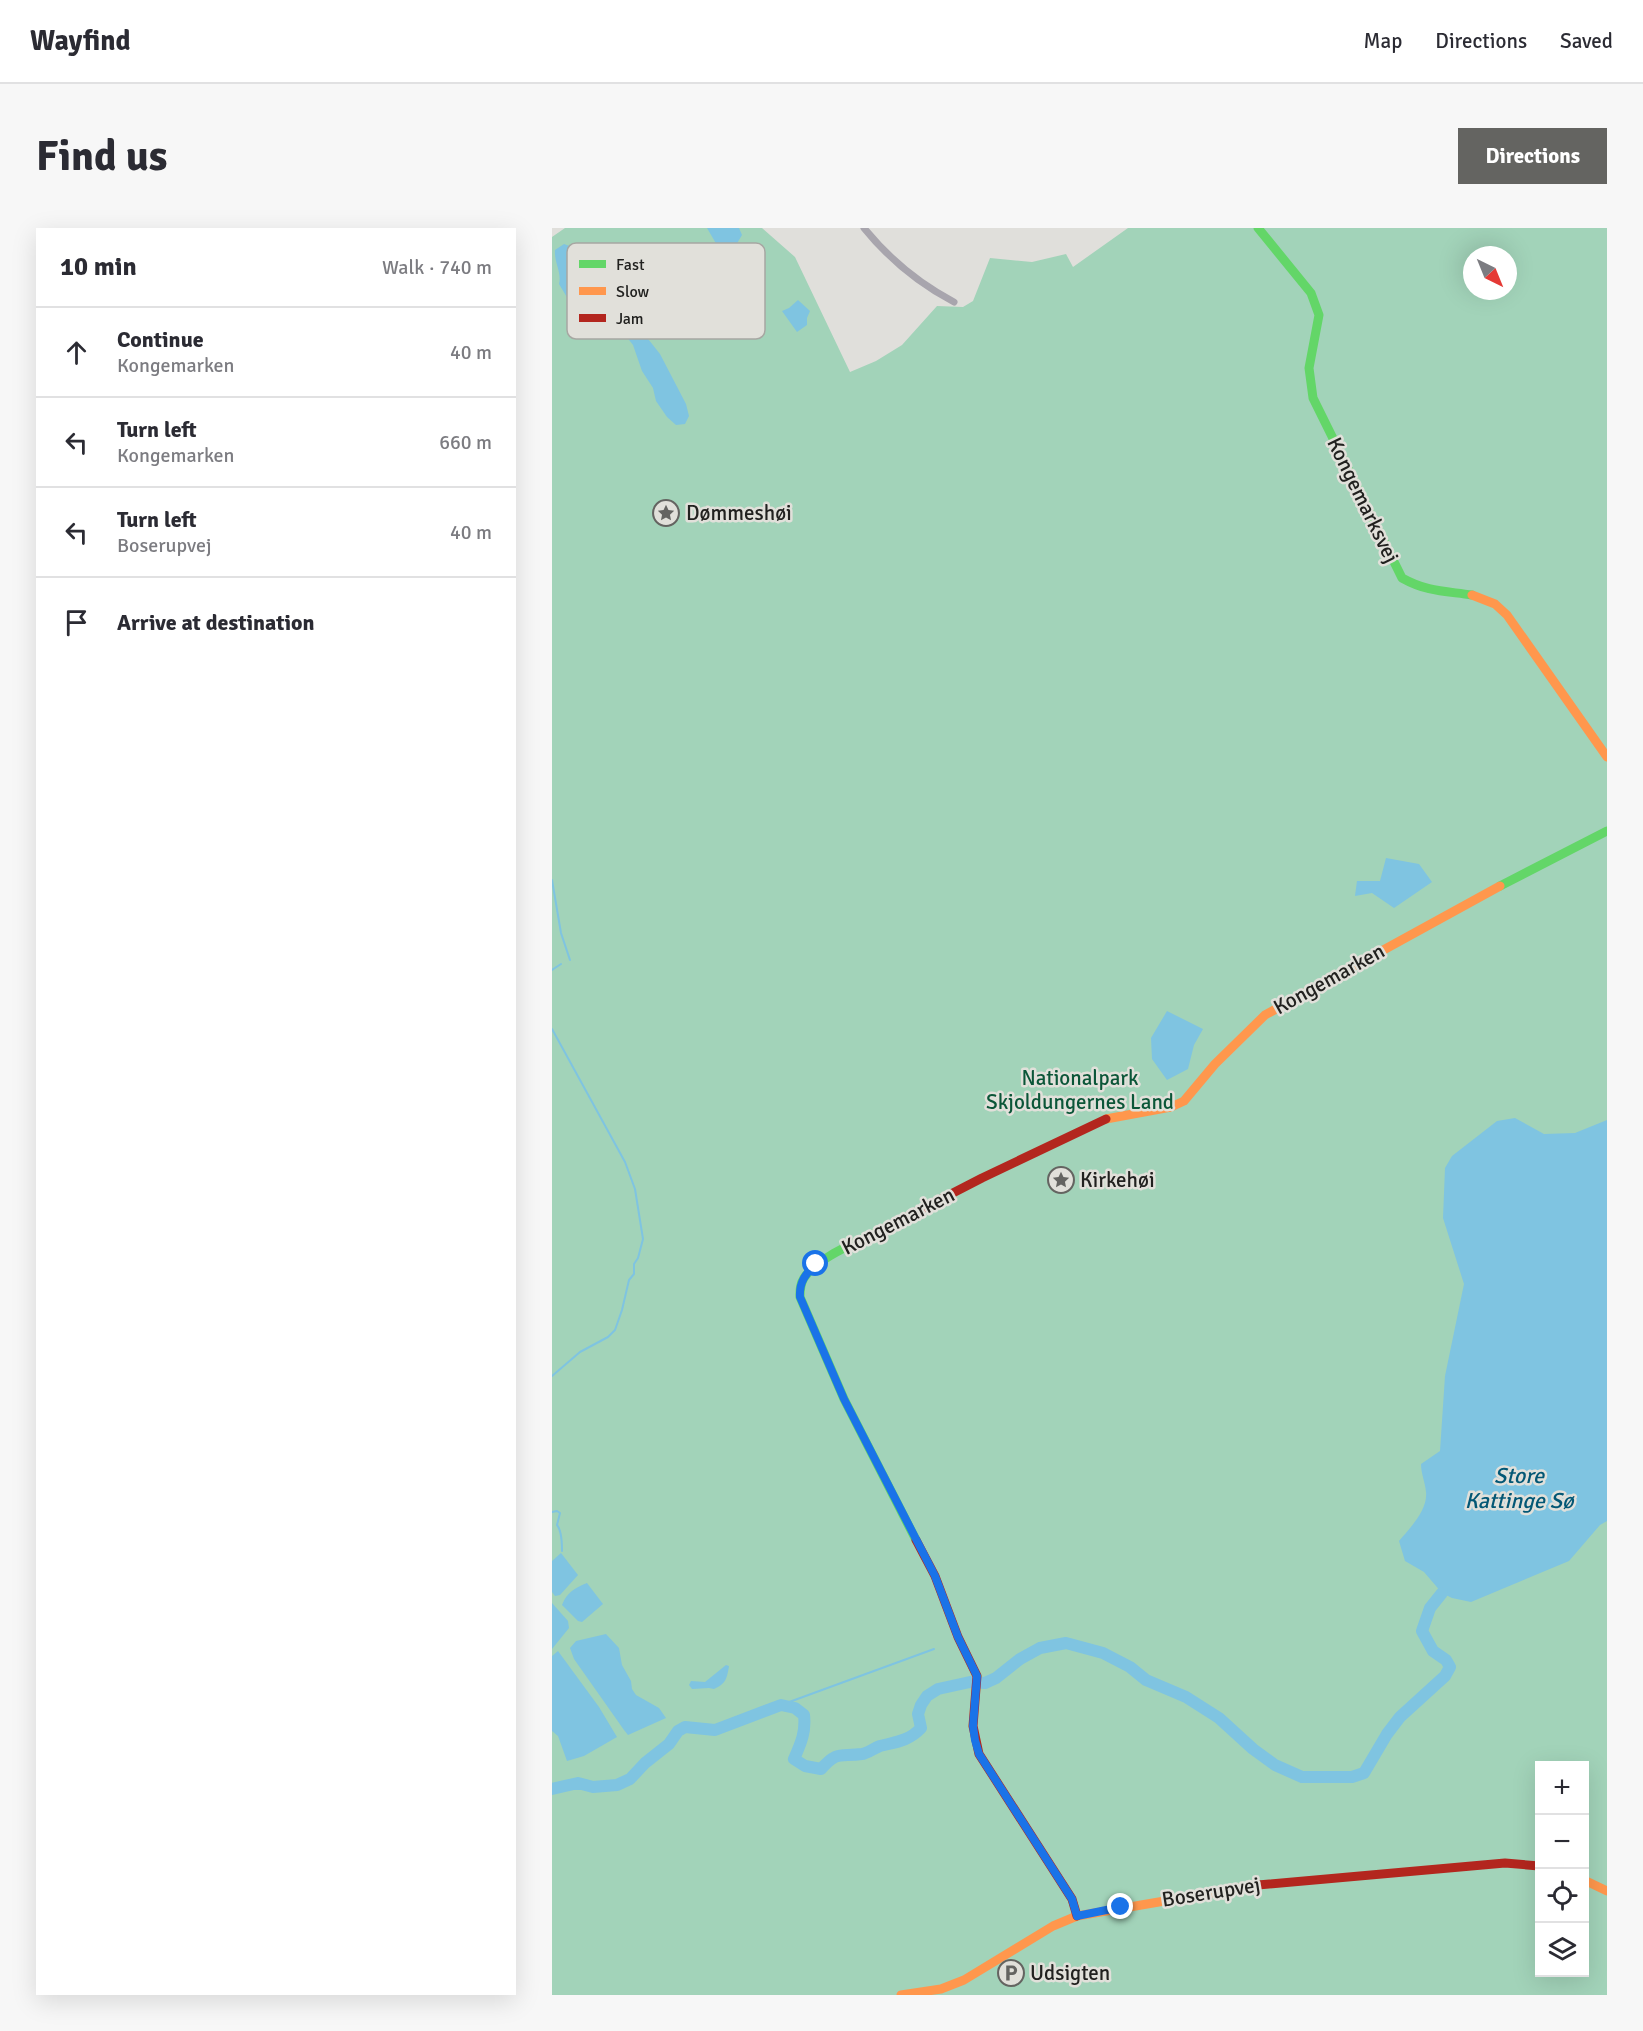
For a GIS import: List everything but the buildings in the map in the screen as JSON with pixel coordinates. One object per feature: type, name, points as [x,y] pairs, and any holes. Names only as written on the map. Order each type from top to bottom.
[{"type":"street","points":[[864,228],[905,272],[954,302]]},
{"type":"street","name":"Kongemarksvej","points":[[1258,228],[1311,293],[1317,305],[1318,321],[1309,369],[1313,398],[1402,578],[1420,589],[1432,592],[1474,594],[1498,605],[1607,757]]},
{"type":"street","name":"Kongemarken","points":[[1077,1916],[1072,1899],[979,1754],[973,1726],[977,1676],[958,1637],[935,1576],[844,1399],[800,1297],[800,1287],[809,1270],[816,1264],[1092,1124],[1172,1107],[1184,1101],[1215,1064],[1265,1015],[1503,884],[1607,831]]},
{"type":"street","name":"Boserupvej","points":[[901,1995],[941,1989],[964,1980],[1036,1935],[1077,1916],[1121,1907],[1262,1884],[1505,1863],[1535,1866]]},
{"type":"street","points":[[1589,1882],[1607,1891]]},
{"type":"green space","name":"Nationalpark Skjoldungernes Land","points":[[565,228],[762,228],[795,257],[850,372],[876,361],[902,345],[937,306],[963,307],[973,301],[990,258],[1032,262],[1066,254],[1073,267],[1128,228],[1607,228],[1607,1995],[552,1995],[552,237]]},
{"type":"water","points":[[707,228],[739,228],[742,235],[737,243],[716,243]]},
{"type":"water","points":[[564,244],[567,245],[567,297],[559,284],[560,275],[555,250]]},
{"type":"water","points":[[798,300],[810,311],[807,325],[797,332],[782,311]]},
{"type":"water","points":[[628,339],[648,339],[660,354],[686,404],[689,416],[685,424],[676,425],[656,401],[653,388],[642,371],[633,345]]},
{"type":"water","points":[[1386,858],[1419,864],[1432,882],[1394,908],[1372,893],[1355,896],[1357,881],[1380,881]]},
{"type":"water","points":[[1167,1011],[1203,1029],[1194,1045],[1188,1069],[1167,1080],[1152,1059],[1151,1038]]},
{"type":"water","name":"Store Kattinge Sø","points":[[1515,1118],[1544,1134],[1575,1133],[1607,1120],[1607,1521],[1600,1525],[1569,1561],[1471,1602],[1452,1598],[1442,1593],[1424,1572],[1405,1561],[1399,1541],[1421,1512],[1426,1499],[1421,1464],[1440,1451],[1445,1376],[1464,1284],[1443,1218],[1445,1168],[1452,1156],[1497,1121]]},
{"type":"water","points":[[561,1553],[578,1575],[560,1595],[555,1596],[552,1592],[552,1561]]},
{"type":"water","points":[[587,1583],[603,1604],[582,1622],[578,1621],[562,1605],[572,1591]]},
{"type":"water","points":[[552,1603],[568,1621],[569,1628],[552,1649]]},
{"type":"water","points":[[606,1634],[619,1648],[622,1665],[636,1695],[659,1708],[666,1718],[628,1735],[574,1659],[570,1648],[576,1641]]},
{"type":"water","points":[[558,1651],[599,1707],[617,1737],[584,1756],[567,1761],[558,1736],[552,1731],[552,1656]]},
{"type":"water","points":[[726,1665],[729,1666],[727,1677],[718,1687],[692,1689],[689,1685],[691,1681],[705,1682]]},
{"type":"waterway","points":[[552,880],[561,933],[570,960]]},
{"type":"waterway","points":[[552,970],[561,964]]},
{"type":"waterway","points":[[552,1029],[625,1162],[635,1189],[643,1239],[615,1330],[608,1337],[580,1352],[552,1376]]},
{"type":"waterway","points":[[552,1512],[560,1513],[557,1525],[561,1534],[562,1551]]},
{"type":"waterway","points":[[552,1789],[578,1783],[593,1787],[617,1785],[630,1779],[645,1763],[669,1744],[678,1731],[685,1727],[715,1730],[781,1705],[795,1708],[804,1715],[804,1732],[794,1759],[805,1766],[821,1769],[836,1757],[864,1753],[912,1736],[921,1728],[918,1714],[921,1705],[927,1696],[938,1689],[970,1682],[985,1683],[1040,1648],[1066,1643],[1103,1653],[1130,1667],[1146,1680],[1186,1697],[1219,1718],[1253,1749],[1275,1765],[1302,1777],[1352,1777],[1364,1773],[1400,1717],[1445,1676],[1450,1667],[1446,1660],[1433,1651],[1422,1631],[1430,1608],[1442,1593]]},
{"type":"waterway","points":[[781,1705],[934,1649]]},
{"type":"traffic: fast","points":[[1258,228],[1311,293],[1319,315],[1309,368],[1313,398],[1402,578],[1428,588],[1472,595]]},
{"type":"traffic: fast","points":[[1500,886],[1607,831]]},
{"type":"traffic: fast","points":[[885,1228],[829,1256],[810,1270],[800,1287],[800,1297],[844,1399],[916,1540]]},
{"type":"traffic: slow","points":[[1472,595],[1495,604],[1507,615],[1607,757]]},
{"type":"traffic: slow","points":[[1106,1119],[1171,1107],[1184,1101],[1215,1064],[1265,1015],[1500,886]]},
{"type":"traffic: slow","points":[[1589,1882],[1607,1891]]},
{"type":"traffic: slow","points":[[901,1995],[941,1989],[964,1980],[1053,1926],[1077,1916],[1258,1885]]},
{"type":"traffic: jam","points":[[885,1228],[982,1178],[1106,1119]]},
{"type":"traffic: jam","points":[[916,1540],[935,1576],[958,1637],[977,1676],[973,1726],[979,1754],[1072,1899],[1077,1916]]},
{"type":"traffic: jam","points":[[1258,1885],[1505,1863],[1535,1866]]},
{"type":"place","name":"Dømmeshøi","points":[[666,513]]},
{"type":"place","name":"Kirkehøi","points":[[1061,1180]]},
{"type":"place","name":"Udsigten","points":[[1011,1973]]},
{"type":"route","points":[[816,1264],[803,1279],[800,1297],[844,1399],[935,1576],[958,1637],[977,1676],[973,1726],[979,1754],[1072,1899],[1077,1916],[1121,1907]]}]
